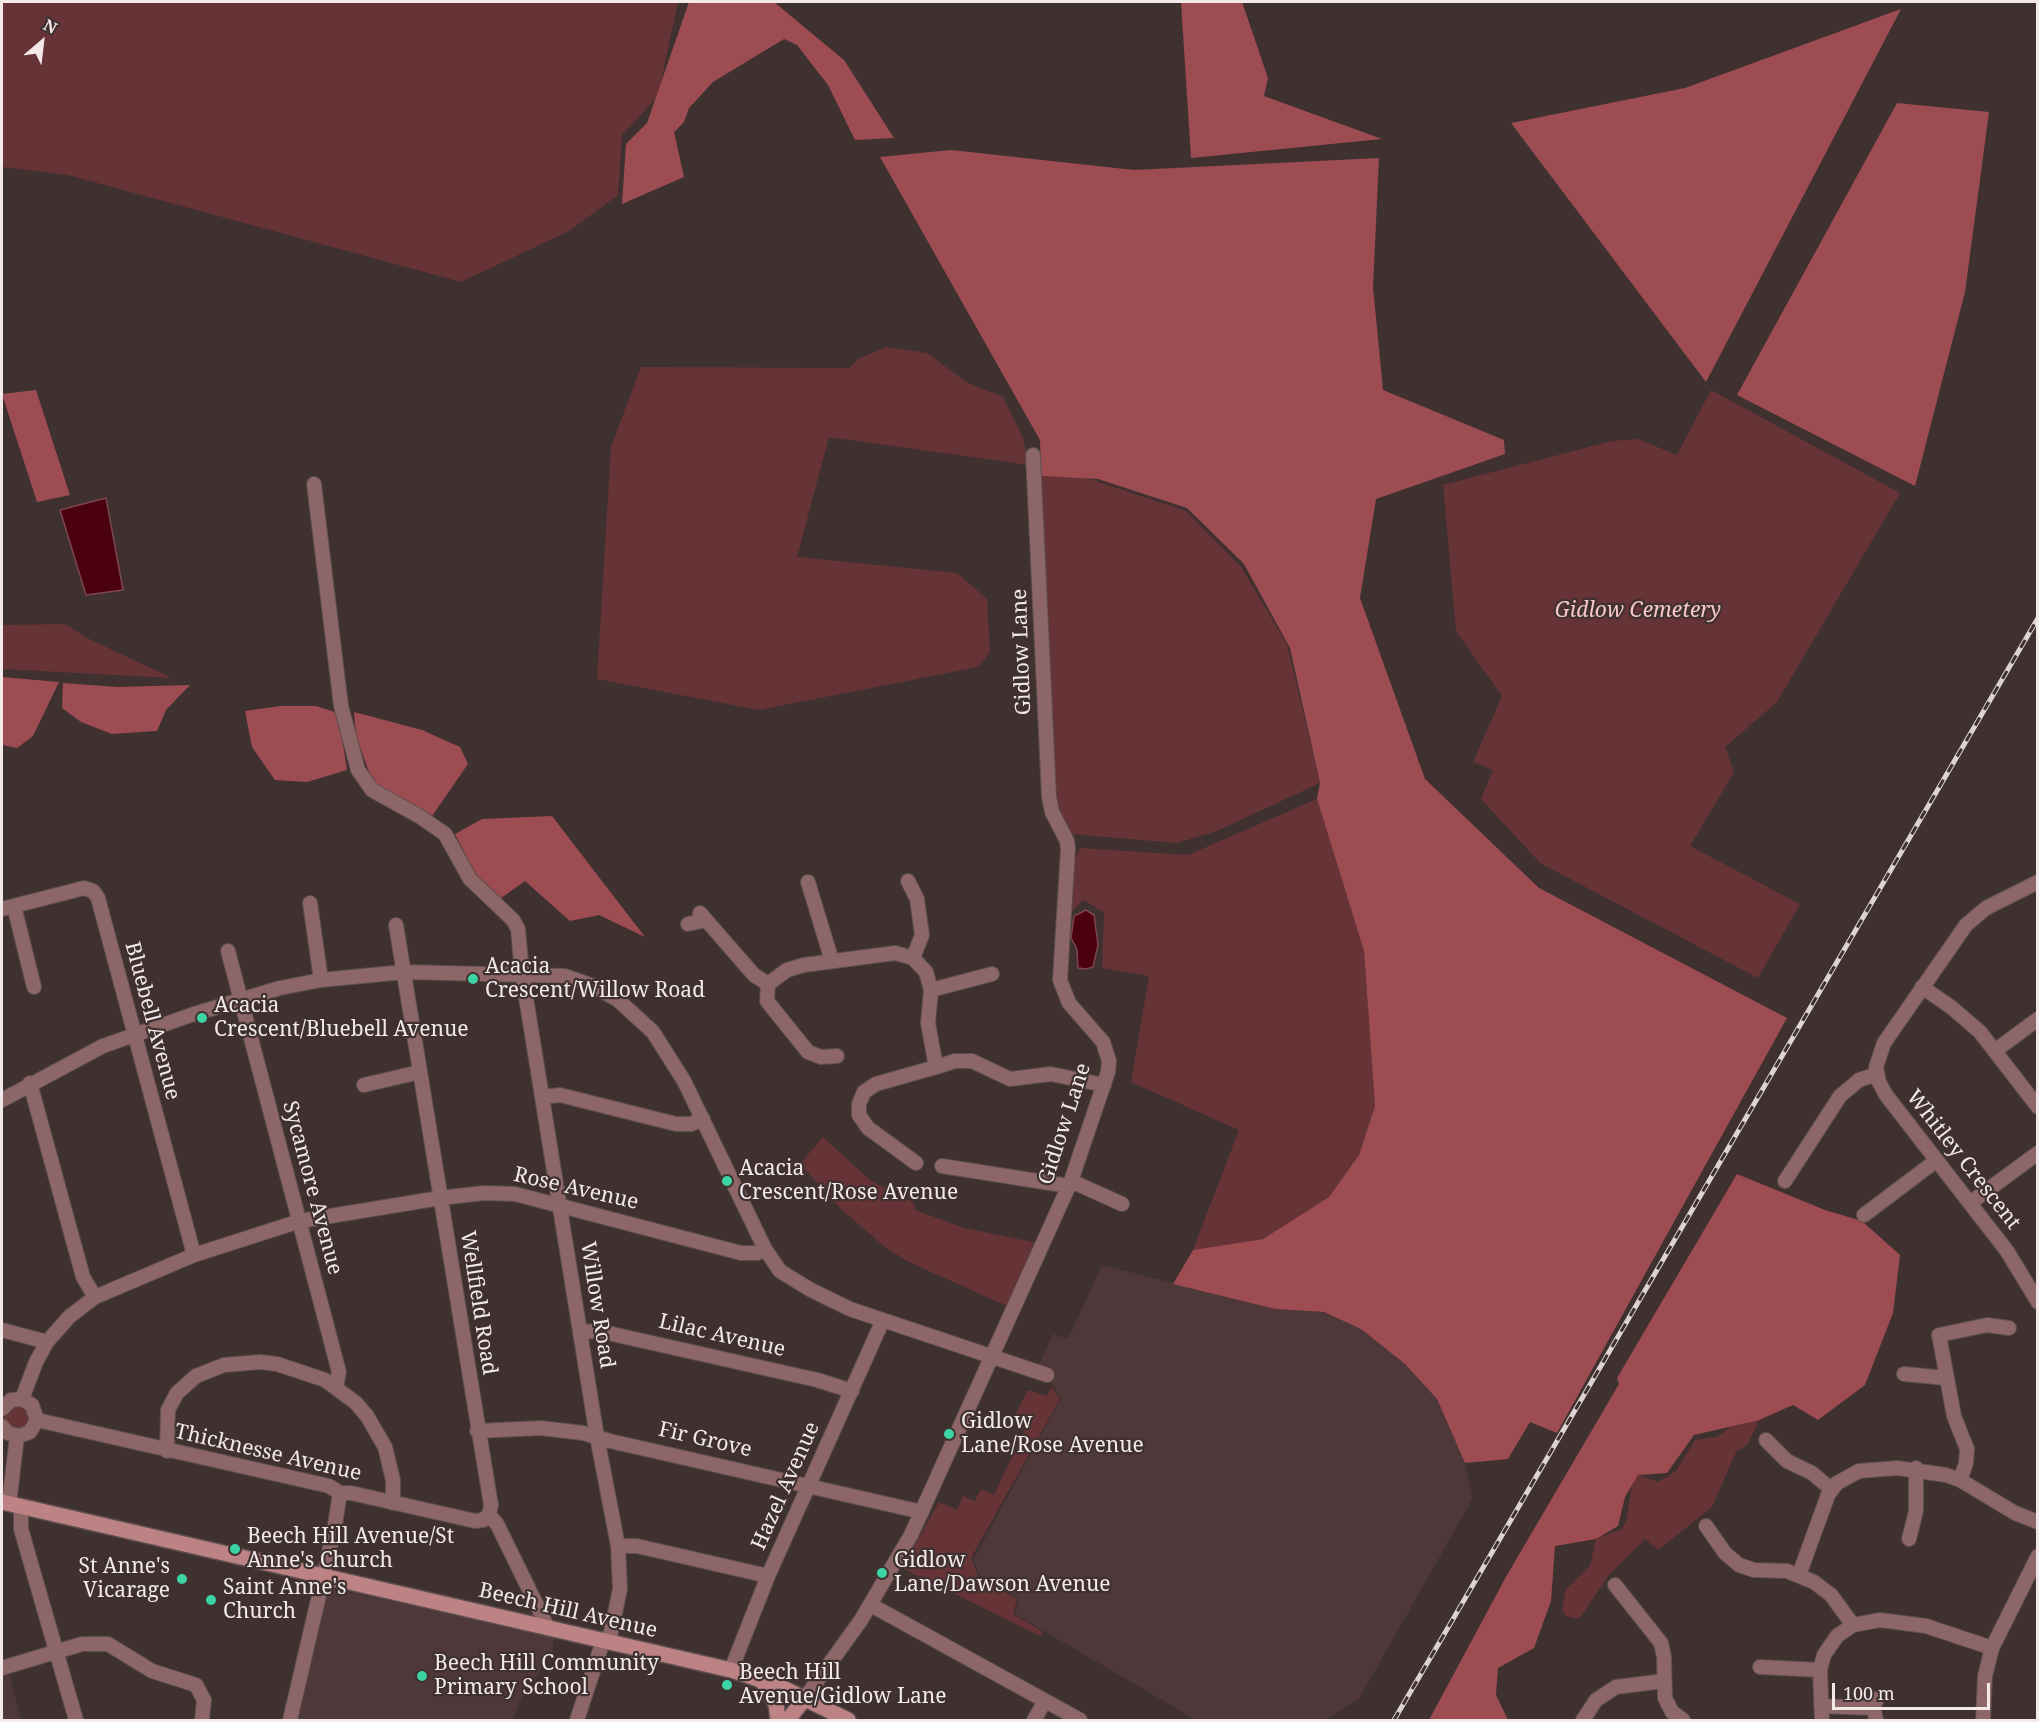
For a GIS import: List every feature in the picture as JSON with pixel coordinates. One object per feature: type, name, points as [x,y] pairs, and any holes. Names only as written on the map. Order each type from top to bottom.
[{"type":"street","name":"Gidlow Lane","points":[[788,1720],[871,1605],[922,1512],[1070,1183],[1085,1134],[1104,1085],[1109,1061],[1103,1042],[1069,1003],[1060,980],[1068,849],[1067,841],[1052,812],[1049,797],[1033,455]]},
{"type":"street","name":"Willow Road","points":[[314,484],[341,706],[358,770],[372,790],[419,816],[445,834],[470,879],[513,920],[520,941],[522,974],[559,1205],[597,1437],[618,1546],[620,1589],[606,1642],[577,1720]]},
{"type":"street","points":[[908,880],[917,899],[922,935],[913,958]]},
{"type":"street","points":[[808,882],[832,961]]},
{"type":"street","points":[[1785,1181],[1840,1096],[1859,1080],[1876,1074],[1881,1049],[1956,938],[1975,917],[2003,898],[2037,882]]},
{"type":"street","name":"Bluebell Avenue","points":[[8,907],[84,888],[93,891],[98,898],[194,1254]]},
{"type":"street","points":[[310,903],[321,980]]},
{"type":"street","points":[[8,907],[34,987]]},
{"type":"street","points":[[688,924],[703,916],[754,975],[768,984]]},
{"type":"street","name":"Wellfield Road","points":[[396,925],[477,1431],[491,1505],[489,1515],[496,1524],[548,1628]]},
{"type":"street","name":"Sycamore Avenue","points":[[228,951],[339,1372],[336,1387]]},
{"type":"street","points":[[768,984],[787,970],[832,961],[895,953],[913,958],[926,972],[931,990],[928,1023],[936,1067]]},
{"type":"street","points":[[2,1100],[103,1046],[241,999],[321,980],[404,972],[552,974],[578,980],[605,992],[632,1010],[669,1054],[765,1249],[780,1270],[791,1279],[830,1300],[1047,1375]]},
{"type":"street","points":[[931,990],[992,974]]},
{"type":"street","points":[[768,984],[767,1001],[808,1052],[821,1057],[837,1056]]},
{"type":"street","points":[[1922,987],[1972,1024],[1996,1050],[2037,1107]]},
{"type":"street","points":[[1996,1050],[2037,1019]]},
{"type":"street","points":[[916,1163],[868,1128],[859,1115],[859,1104],[864,1092],[876,1084],[955,1061],[972,1061],[1010,1079],[1051,1074],[1104,1085]]},
{"type":"street","points":[[364,1085],[420,1072]]},
{"type":"street","name":"Whitley Crescent","points":[[1876,1074],[1887,1095],[2020,1270],[2037,1302]]},
{"type":"street","points":[[30,1083],[83,1277],[95,1298]]},
{"type":"street","points":[[542,1097],[560,1095],[676,1125],[691,1124],[703,1119]]},
{"type":"street","points":[[1970,1203],[2037,1154]]},
{"type":"street","points":[[1882,1221],[1869,1212],[1937,1160]]},
{"type":"street","points":[[942,1166],[1070,1183],[1122,1205]]},
{"type":"street","name":"Rose Avenue","points":[[22,1399],[36,1362],[47,1342],[69,1317],[95,1298],[194,1254],[300,1221],[440,1198],[484,1193],[515,1194],[741,1253],[757,1253],[765,1249]]},
{"type":"street","name":"Hazel Avenue","points":[[731,1670],[768,1576],[883,1320]]},
{"type":"street","points":[[1960,1480],[1966,1463],[1967,1449],[1956,1425],[1939,1335],[1987,1324],[2009,1328]]},
{"type":"street","points":[[2,1330],[47,1342]]},
{"type":"street","name":"Lilac Avenue","points":[[581,1332],[599,1330],[817,1380],[852,1391]]},
{"type":"street","points":[[167,1451],[166,1421],[171,1402],[186,1384],[207,1370],[242,1362],[277,1364],[312,1374],[336,1387],[367,1416],[385,1447],[393,1480],[393,1503]]},
{"type":"street","points":[[1904,1374],[1946,1378]]},
{"type":"street","points":[[2,1409],[11,1400],[22,1399],[32,1405],[37,1420],[30,1432],[17,1436],[8,1433],[2,1426]]},
{"type":"street","name":"Thicknesse Avenue","points":[[37,1420],[333,1487],[340,1493],[351,1493],[475,1521],[483,1520],[489,1515]]},
{"type":"street","name":"Fir Grove","points":[[477,1431],[541,1428],[597,1437],[922,1512]]},
{"type":"street","points":[[17,1436],[11,1504],[21,1529],[76,1720]]},
{"type":"street","points":[[1765,1440],[1787,1461],[1812,1473],[1832,1489]]},
{"type":"street","points":[[1904,1552],[1913,1540],[1916,1468]]},
{"type":"street","points":[[1799,1575],[1832,1489],[1844,1477],[1859,1471],[1916,1468],[1960,1480],[2015,1513],[2037,1522]]},
{"type":"street","points":[[290,1720],[341,1502],[340,1493]]},
{"type":"street","name":"Beech Hill Avenue","points":[[11,1504],[731,1670],[761,1679],[848,1720]]},
{"type":"street","points":[[1706,1526],[1710,1542],[1739,1565],[1754,1570],[1787,1571],[1799,1575],[1831,1596],[1852,1625]]},
{"type":"street","points":[[618,1546],[637,1546],[768,1576]]},
{"type":"street","points":[[1983,1720],[1985,1676],[1992,1648],[2037,1556]]},
{"type":"street","points":[[1615,1585],[1622,1603],[1660,1643],[1664,1657],[1665,1698],[1672,1712],[1683,1720]]},
{"type":"street","points":[[871,1605],[1080,1720]]},
{"type":"street","points":[[1822,1720],[1820,1670],[1824,1654],[1837,1636],[1852,1625],[1880,1620],[1926,1626],[1992,1648]]},
{"type":"street","points":[[2,1668],[89,1643],[114,1646],[152,1671],[196,1685],[204,1700],[202,1720]]},
{"type":"street","points":[[1761,1667],[1820,1670]]},
{"type":"street","points":[[761,1679],[776,1704],[778,1720]]},
{"type":"street","points":[[1578,1720],[1596,1700],[1616,1686],[1664,1681]]},
{"type":"street","points":[[1034,1720],[1045,1701]]},
{"type":"street","points":[[1821,1706],[1875,1709]]},
{"type":"shaded area","points":[[689,2],[774,2],[844,60],[894,138],[855,140],[828,85],[797,45],[784,39],[713,82],[689,108],[684,122],[674,132],[684,177],[622,204],[626,144],[647,123]]},
{"type":"shaded area","points":[[1181,2],[1242,2],[1268,78],[1264,96],[1382,139],[1191,158]]},
{"type":"shaded area","points":[[1901,9],[1706,382],[1511,123],[1685,88]]},
{"type":"shaded area","points":[[1897,103],[1989,112],[1965,292],[1915,486],[1737,395]]},
{"type":"shaded area","points":[[951,150],[1134,170],[1379,158],[1373,287],[1383,390],[1504,440],[1505,454],[1376,499],[1360,598],[1425,779],[1539,888],[1787,1018],[1557,1433],[1530,1422],[1508,1459],[1465,1463],[1437,1399],[1405,1364],[1361,1329],[1324,1312],[1275,1309],[1173,1284],[1193,1250],[1263,1239],[1329,1197],[1359,1155],[1375,1106],[1364,951],[1317,799],[1320,783],[1290,648],[1244,564],[1187,508],[1098,479],[1041,476],[1040,440],[880,157]]},
{"type":"shaded area","points":[[36,390],[70,495],[37,502],[2,394]]},
{"type":"shaded area","points":[[106,498],[123,590],[86,595],[60,510]]},
{"type":"shaded area","points":[[2,677],[59,682],[33,736],[17,748],[2,745]]},
{"type":"shaded area","points":[[63,683],[118,687],[190,685],[166,710],[157,731],[112,734],[81,722],[62,708]]},
{"type":"shaded area","points":[[280,706],[316,706],[338,713],[347,770],[307,782],[275,780],[252,747],[245,711]]},
{"type":"shaded area","points":[[354,712],[422,730],[460,747],[468,764],[430,819],[373,783],[356,736]]},
{"type":"shaded area","points":[[552,816],[645,937],[599,915],[570,921],[525,881],[501,898],[478,880],[455,834],[482,819]]},
{"type":"shaded area","points":[[1086,910],[1094,915],[1098,945],[1093,967],[1086,969],[1078,968],[1077,949],[1071,938],[1074,916]]},
{"type":"shaded area","points":[[1737,1174],[1825,1210],[1862,1221],[1900,1255],[1893,1313],[1865,1385],[1818,1420],[1793,1405],[1759,1420],[1694,1435],[1667,1473],[1638,1475],[1625,1497],[1618,1526],[1596,1539],[1555,1546],[1551,1601],[1534,1648],[1498,1668],[1496,1695],[1508,1720],[1429,1720],[1507,1575],[1619,1384],[1617,1378]]},
{"type":"shaded area","points":[[1102,1265],[1275,1309],[1324,1312],[1361,1329],[1405,1364],[1437,1399],[1465,1463],[1473,1498],[1359,1699],[1325,1720],[1196,1720],[1015,1614],[1019,1599],[980,1575],[973,1560],[1061,1399],[1047,1375],[1038,1367],[1053,1334],[1068,1339]]},
{"type":"shaded area","name":"Beech Hill Community Primary School","points":[[327,1587],[554,1638],[552,1653],[520,1700],[513,1720],[297,1720]]},
{"type":"shaded area","points":[[9,1673],[21,1720],[2,1720],[2,1674]]},
{"type":"green space","points":[[2,2],[678,2],[658,96],[622,135],[618,195],[569,231],[461,282],[68,175],[2,167]]},
{"type":"green space","points":[[887,347],[927,353],[966,382],[1003,397],[1023,438],[1029,465],[829,437],[797,557],[957,573],[987,599],[990,652],[978,667],[759,710],[597,679],[611,447],[641,367],[849,368],[860,358]]},
{"type":"green space","name":"Gidlow Cemetery","points":[[1711,390],[1900,493],[1777,702],[1725,747],[1734,772],[1690,846],[1800,904],[1758,978],[1540,863],[1481,799],[1493,770],[1473,762],[1502,696],[1456,631],[1443,485],[1612,441],[1638,439],[1677,455]]},
{"type":"green space","points":[[1041,476],[1083,477],[1186,511],[1241,567],[1287,644],[1320,783],[1217,831],[1177,843],[1070,834],[1060,824],[1056,803],[1047,654]]},
{"type":"green space","points":[[65,624],[91,640],[172,678],[2,669],[2,625]]},
{"type":"green space","points":[[1317,799],[1364,951],[1375,1106],[1359,1155],[1329,1197],[1263,1239],[1193,1250],[1239,1130],[1131,1082],[1149,976],[1102,968],[1104,912],[1083,900],[1072,911],[1075,860],[1080,848],[1188,855]]},
{"type":"green space","points":[[823,1137],[871,1181],[914,1203],[915,1210],[964,1228],[1037,1243],[1009,1307],[909,1262],[885,1247],[841,1209],[800,1164]]},
{"type":"green space","points":[[1052,1387],[1060,1399],[971,1558],[978,1576],[1017,1599],[1013,1614],[1043,1632],[1040,1636],[902,1568],[939,1502],[957,1510],[963,1496],[975,1501],[981,1489],[994,1495],[1027,1425],[1014,1417],[1028,1390],[1047,1396]]},
{"type":"green space","points":[[17,1404],[26,1408],[30,1417],[26,1426],[17,1430],[8,1426],[4,1417],[8,1408]]},
{"type":"green space","points":[[1759,1420],[1748,1444],[1736,1452],[1712,1507],[1658,1550],[1645,1539],[1609,1575],[1579,1619],[1566,1616],[1562,1610],[1566,1589],[1590,1566],[1596,1539],[1622,1529],[1627,1518],[1632,1485],[1638,1475],[1658,1482],[1676,1471],[1695,1440],[1717,1437],[1735,1424]]},
{"type":"railway","points":[[1394,1720],[2038,618]]},
{"type":"place","name":"Acacia Crescent/Willow Road","points":[[473,979]]},
{"type":"place","name":"Acacia Crescent/Bluebell Avenue","points":[[202,1018]]},
{"type":"place","name":"Acacia Crescent/Rose Avenue","points":[[727,1181]]},
{"type":"place","name":"Gidlow Lane/Rose Avenue","points":[[949,1434]]},
{"type":"place","name":"Beech Hill Avenue/St Anne's Church","points":[[235,1549]]},
{"type":"place","name":"Gidlow Lane/Dawson Avenue","points":[[882,1573]]},
{"type":"place","name":"St Anne's Vicarage","points":[[182,1579]]},
{"type":"place","name":"Saint Anne's Church","points":[[211,1600]]},
{"type":"place","name":"Beech Hill Community Primary School","points":[[422,1676]]},
{"type":"place","name":"Beech Hill Avenue/Gidlow Lane","points":[[727,1685]]}]
